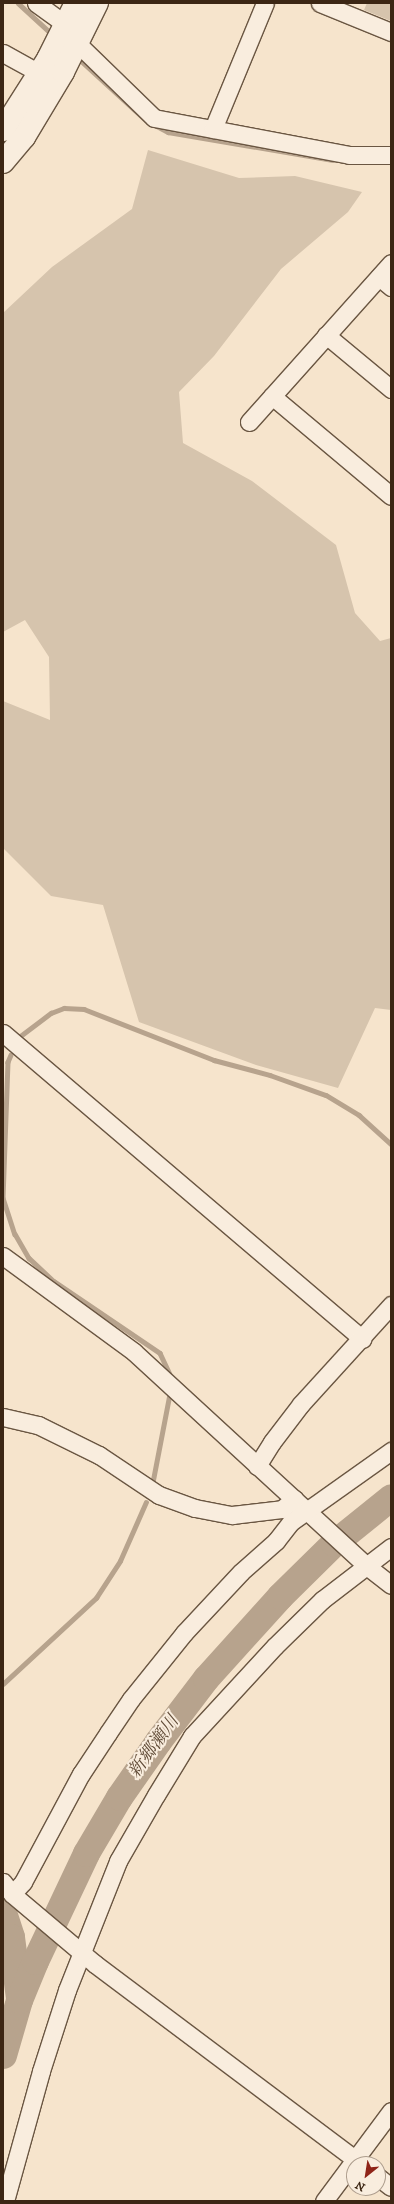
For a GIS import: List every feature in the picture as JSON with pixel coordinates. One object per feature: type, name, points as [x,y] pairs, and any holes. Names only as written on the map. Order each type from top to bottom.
[{"type":"main road","points":[[3,162],[24,137],[67,42],[76,3]]},
{"type":"main road","points":[[3,130],[97,3]]},
{"type":"street","points":[[36,3],[67,42],[154,118],[349,155],[391,155]]},
{"type":"street","points":[[213,129],[265,3]]},
{"type":"street","points":[[320,3],[391,32]]},
{"type":"street","points":[[3,53],[35,71]]},
{"type":"street","points":[[249,422],[326,335],[385,282],[391,263]]},
{"type":"street","points":[[326,335],[391,389]]},
{"type":"street","points":[[272,396],[391,496]]},
{"type":"street","points":[[3,1033],[362,1339]]},
{"type":"street","points":[[3,1256],[134,1352],[308,1513],[368,1567],[391,1585]]},
{"type":"street","points":[[257,1466],[272,1442],[301,1404],[362,1339],[391,1305]]},
{"type":"street","points":[[3,1417],[38,1425],[99,1456],[159,1495],[195,1508],[232,1515],[282,1509],[294,1499]]},
{"type":"street","points":[[350,2156],[77,1949],[11,1892],[23,1882],[81,1774],[131,1700],[194,1622],[241,1572],[276,1541],[291,1522],[308,1513],[391,1452]]},
{"type":"street","points":[[6,2201],[45,2056],[77,1949],[118,1861],[192,1736],[274,1646],[322,1600],[368,1567],[391,1547]]},
{"type":"street","points":[[362,2156],[391,2111]]},
{"type":"street","points":[[324,2201],[346,2176]]},
{"type":"shaded area","points":[[367,3],[391,3],[391,21],[364,10]]},
{"type":"shaded area","points":[[148,150],[239,178],[295,176],[362,192],[348,212],[281,269],[214,356],[179,392],[183,443],[252,481],[336,545],[355,613],[380,641],[391,638],[391,1010],[375,1008],[338,1088],[256,1065],[139,1022],[103,905],[51,896],[3,848],[3,701],[50,720],[49,657],[25,620],[3,632],[3,313],[52,267],[132,209]]},
{"type":"waterway","points":[[18,3],[54,36]]},
{"type":"waterway","points":[[77,57],[148,122]]},
{"type":"waterway","points":[[155,125],[168,132],[333,160]]},
{"type":"waterway","points":[[19,1037],[51,1013],[64,1008],[84,1009],[214,1060],[270,1075],[326,1095],[359,1115],[391,1144]]},
{"type":"waterway","points":[[11,1055],[8,1062],[3,1198],[15,1234],[29,1258],[54,1281],[160,1353],[170,1374]]},
{"type":"waterway","points":[[153,1480],[169,1397]]},
{"type":"waterway","name":"新郷瀬川","points":[[3,2055],[19,2000],[35,1961],[86,1853],[119,1797],[158,1741],[206,1678],[280,1596],[334,1543],[391,1497]]},
{"type":"waterway","points":[[3,1684],[96,1598],[120,1561],[146,1502]]},
{"type":"waterway","points":[[3,1912],[11,1937],[19,1998]]}]
